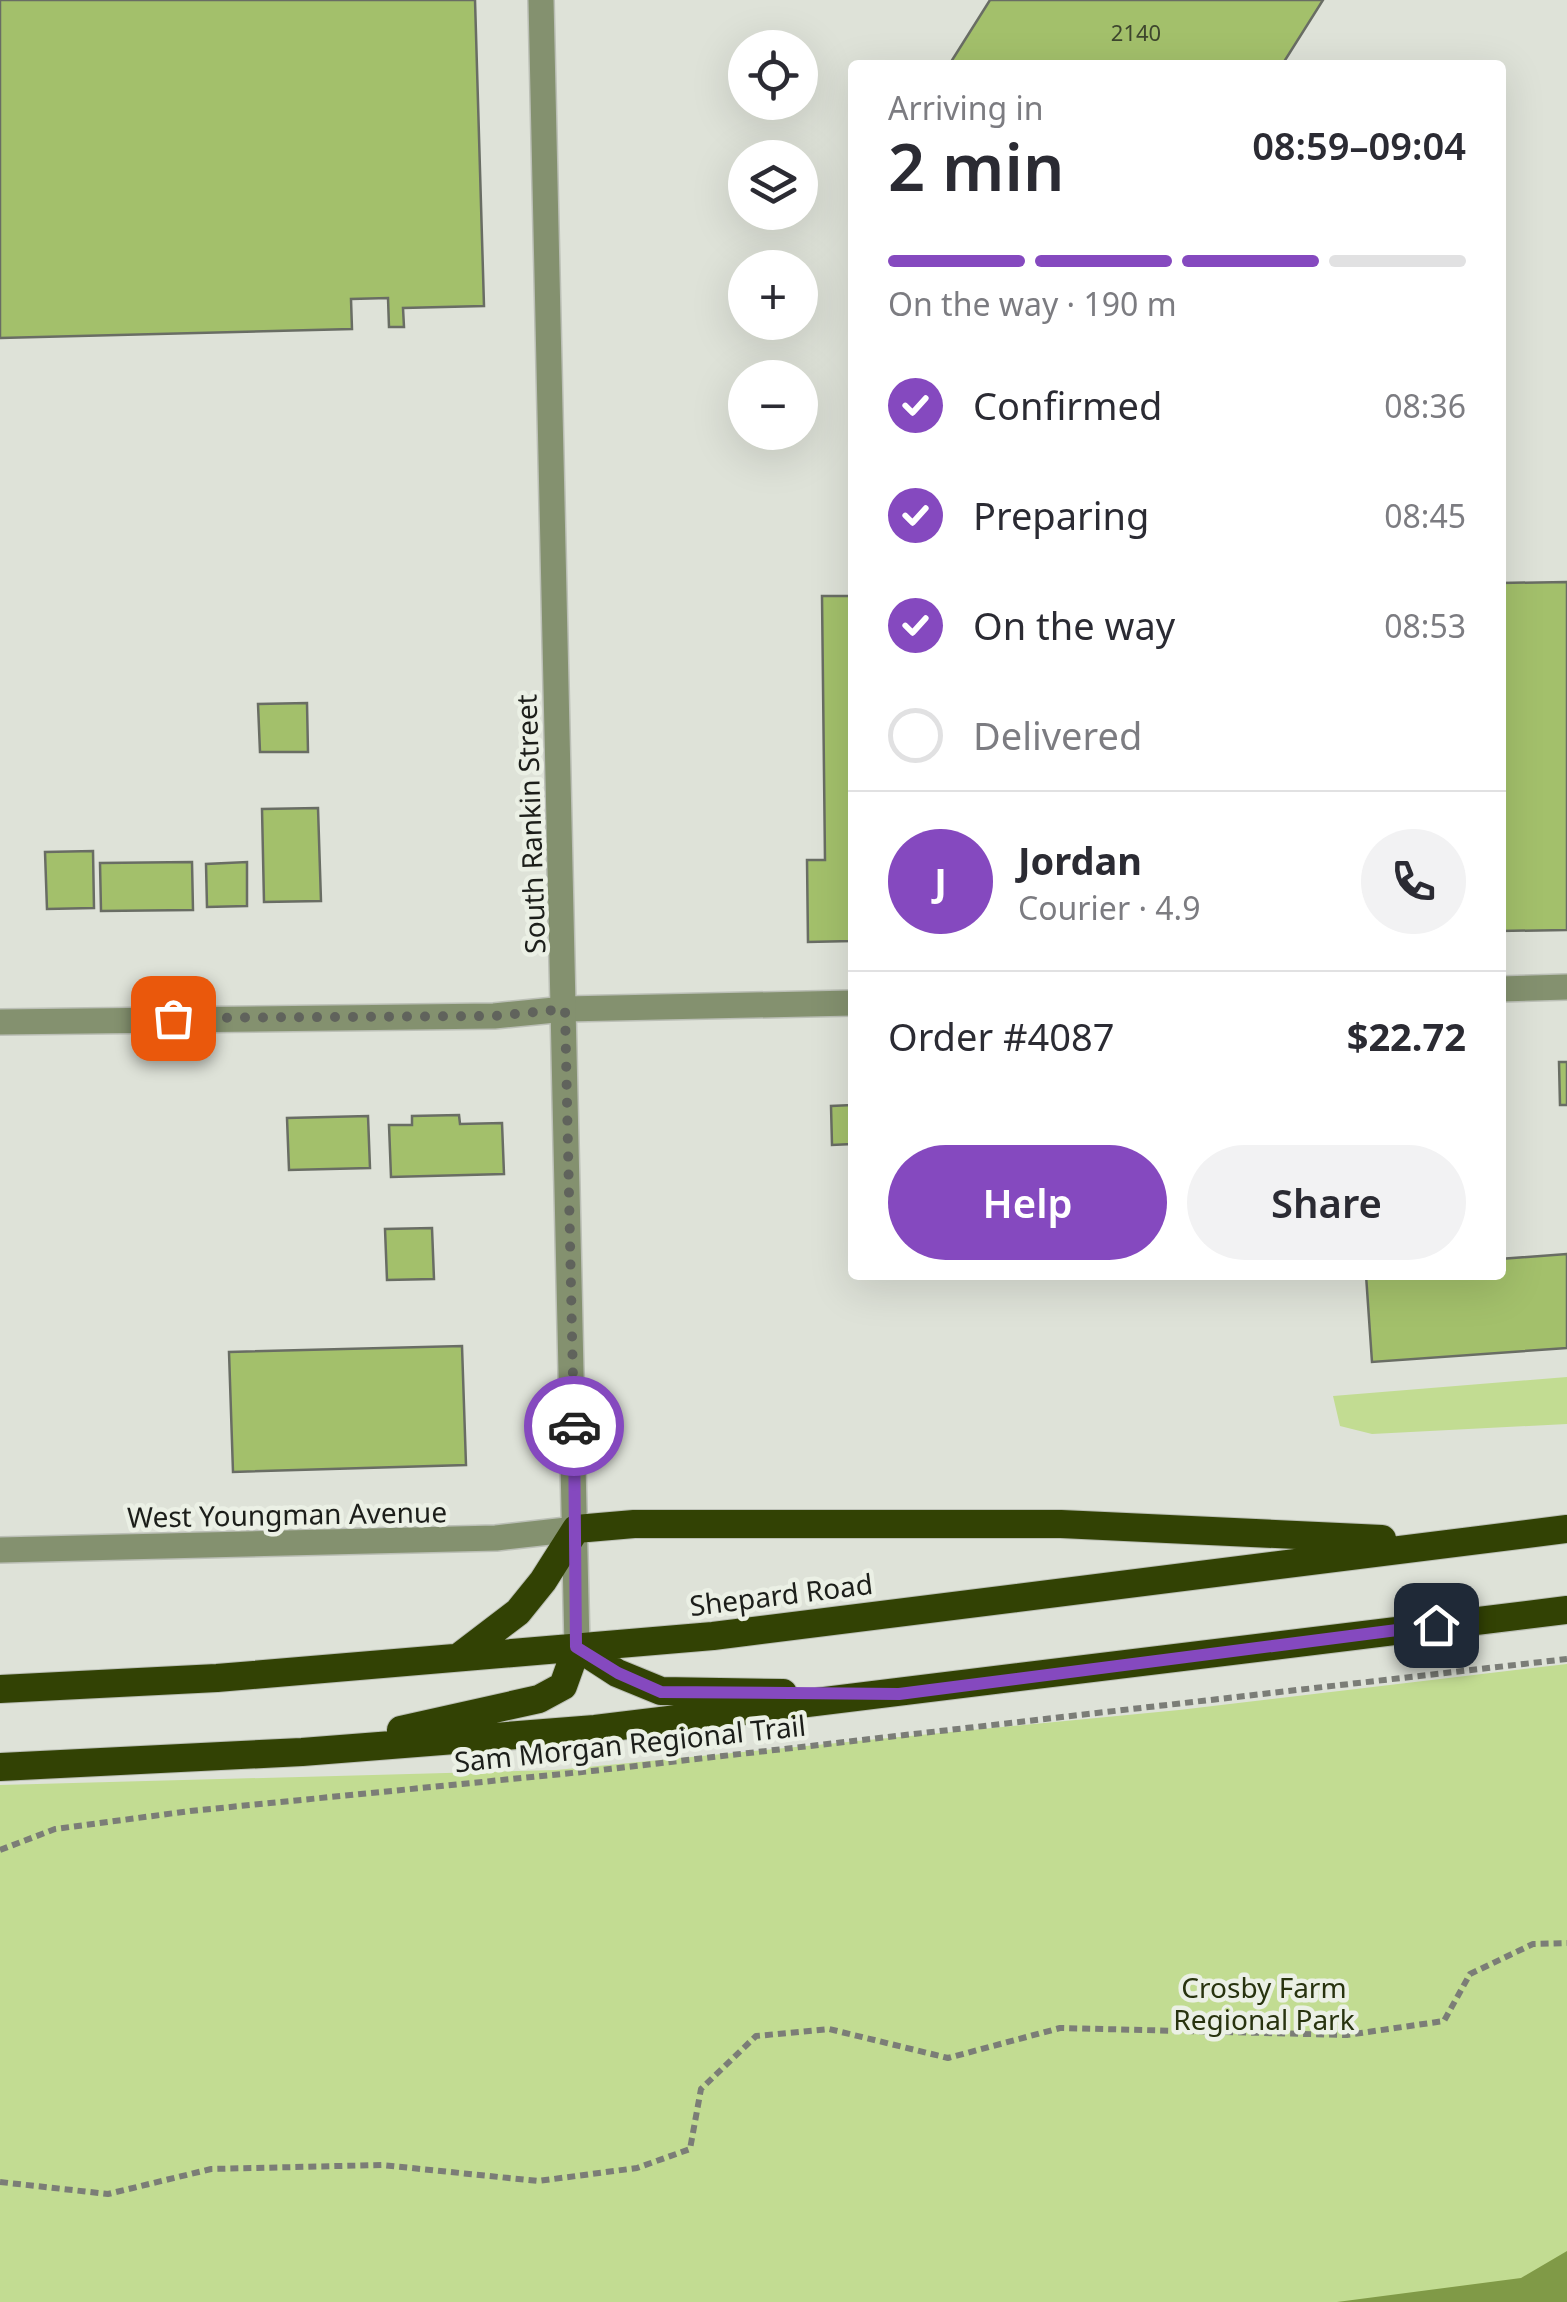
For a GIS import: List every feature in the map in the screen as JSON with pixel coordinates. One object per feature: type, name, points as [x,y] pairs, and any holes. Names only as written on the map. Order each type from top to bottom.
[{"type":"highway","points":[[456,1658],[518,1612],[576,1529],[634,1524],[1061,1524],[1458,1542]]},
{"type":"highway","name":"Shepard Road","points":[[0,1689],[217,1678],[732,1633],[1567,1529]]},
{"type":"highway","points":[[0,1767],[302,1752],[595,1729],[1567,1610]]},
{"type":"highway","points":[[302,1752],[539,1700],[563,1686],[576,1647],[618,1673],[661,1692],[899,1694]]},
{"type":"street","name":"South Rankin Street","points":[[541,0],[576,1647]]},
{"type":"street","points":[[1506,989],[1567,988]]},
{"type":"street","points":[[0,1022],[494,1016],[565,1009],[848,1003]]},
{"type":"street","name":"West Youngman Avenue","points":[[0,1550],[496,1538],[576,1529]]},
{"type":"path","name":"Sam Morgan Regional Trail","points":[[0,1850],[55,1828],[190,1811],[592,1771],[1567,1659]]},
{"type":"path","points":[[0,2182],[108,2194],[211,2169],[382,2165],[538,2182],[637,2168],[690,2148],[701,2089],[756,2036],[828,2028],[948,2058],[1060,2028],[1347,2035],[1444,2021],[1470,1974],[1532,1944],[1567,1942]]},
{"type":"green space","points":[[1567,1377],[1567,1424],[1372,1434],[1340,1426],[1333,1396]]},
{"type":"green space","name":"Crosby Farm Regional Park","points":[[1567,1664],[1567,2302],[0,2302],[0,1785],[556,1770],[1179,1710]]},
{"type":"shaded area","points":[[1567,2251],[1567,2302],[1337,2302],[1521,2278]]},
{"type":"building","points":[[0,0],[475,0],[484,306],[403,308],[404,327],[389,327],[388,298],[351,299],[352,329],[0,338]]},
{"type":"building","points":[[990,0],[1323,0],[1285,60],[952,60]]},
{"type":"building","points":[[1567,582],[1567,930],[1506,931],[1506,583]]},
{"type":"building","points":[[822,596],[848,596],[848,941],[808,942],[807,860],[825,860]]},
{"type":"building","points":[[307,703],[308,752],[260,752],[258,704]]},
{"type":"building","points":[[318,808],[321,901],[264,902],[262,809]]},
{"type":"building","points":[[93,851],[94,908],[47,909],[45,852]]},
{"type":"building","points":[[192,862],[193,910],[101,911],[100,863]]},
{"type":"building","points":[[247,862],[247,906],[207,907],[206,864]]},
{"type":"building","points":[[1559,1062],[1567,1062],[1567,1105],[1560,1105]]},
{"type":"building","points":[[848,1105],[848,1144],[832,1145],[831,1106]]},
{"type":"building","points":[[459,1115],[460,1124],[502,1123],[504,1174],[391,1177],[389,1125],[412,1125],[412,1116]]},
{"type":"building","points":[[368,1116],[370,1168],[289,1170],[287,1118]]},
{"type":"building","points":[[432,1228],[434,1279],[387,1280],[385,1229]]},
{"type":"building","points":[[1567,1254],[1567,1348],[1372,1362],[1366,1280],[1506,1280],[1506,1259]]},
{"type":"building","points":[[462,1346],[466,1465],[233,1472],[229,1352]]},
{"type":"way so far","points":[[173,1018],[494,1016],[565,1009],[574,1426]]},
{"type":"route","points":[[574,1426],[576,1647],[618,1673],[661,1692],[899,1694],[1436,1625]]}]
